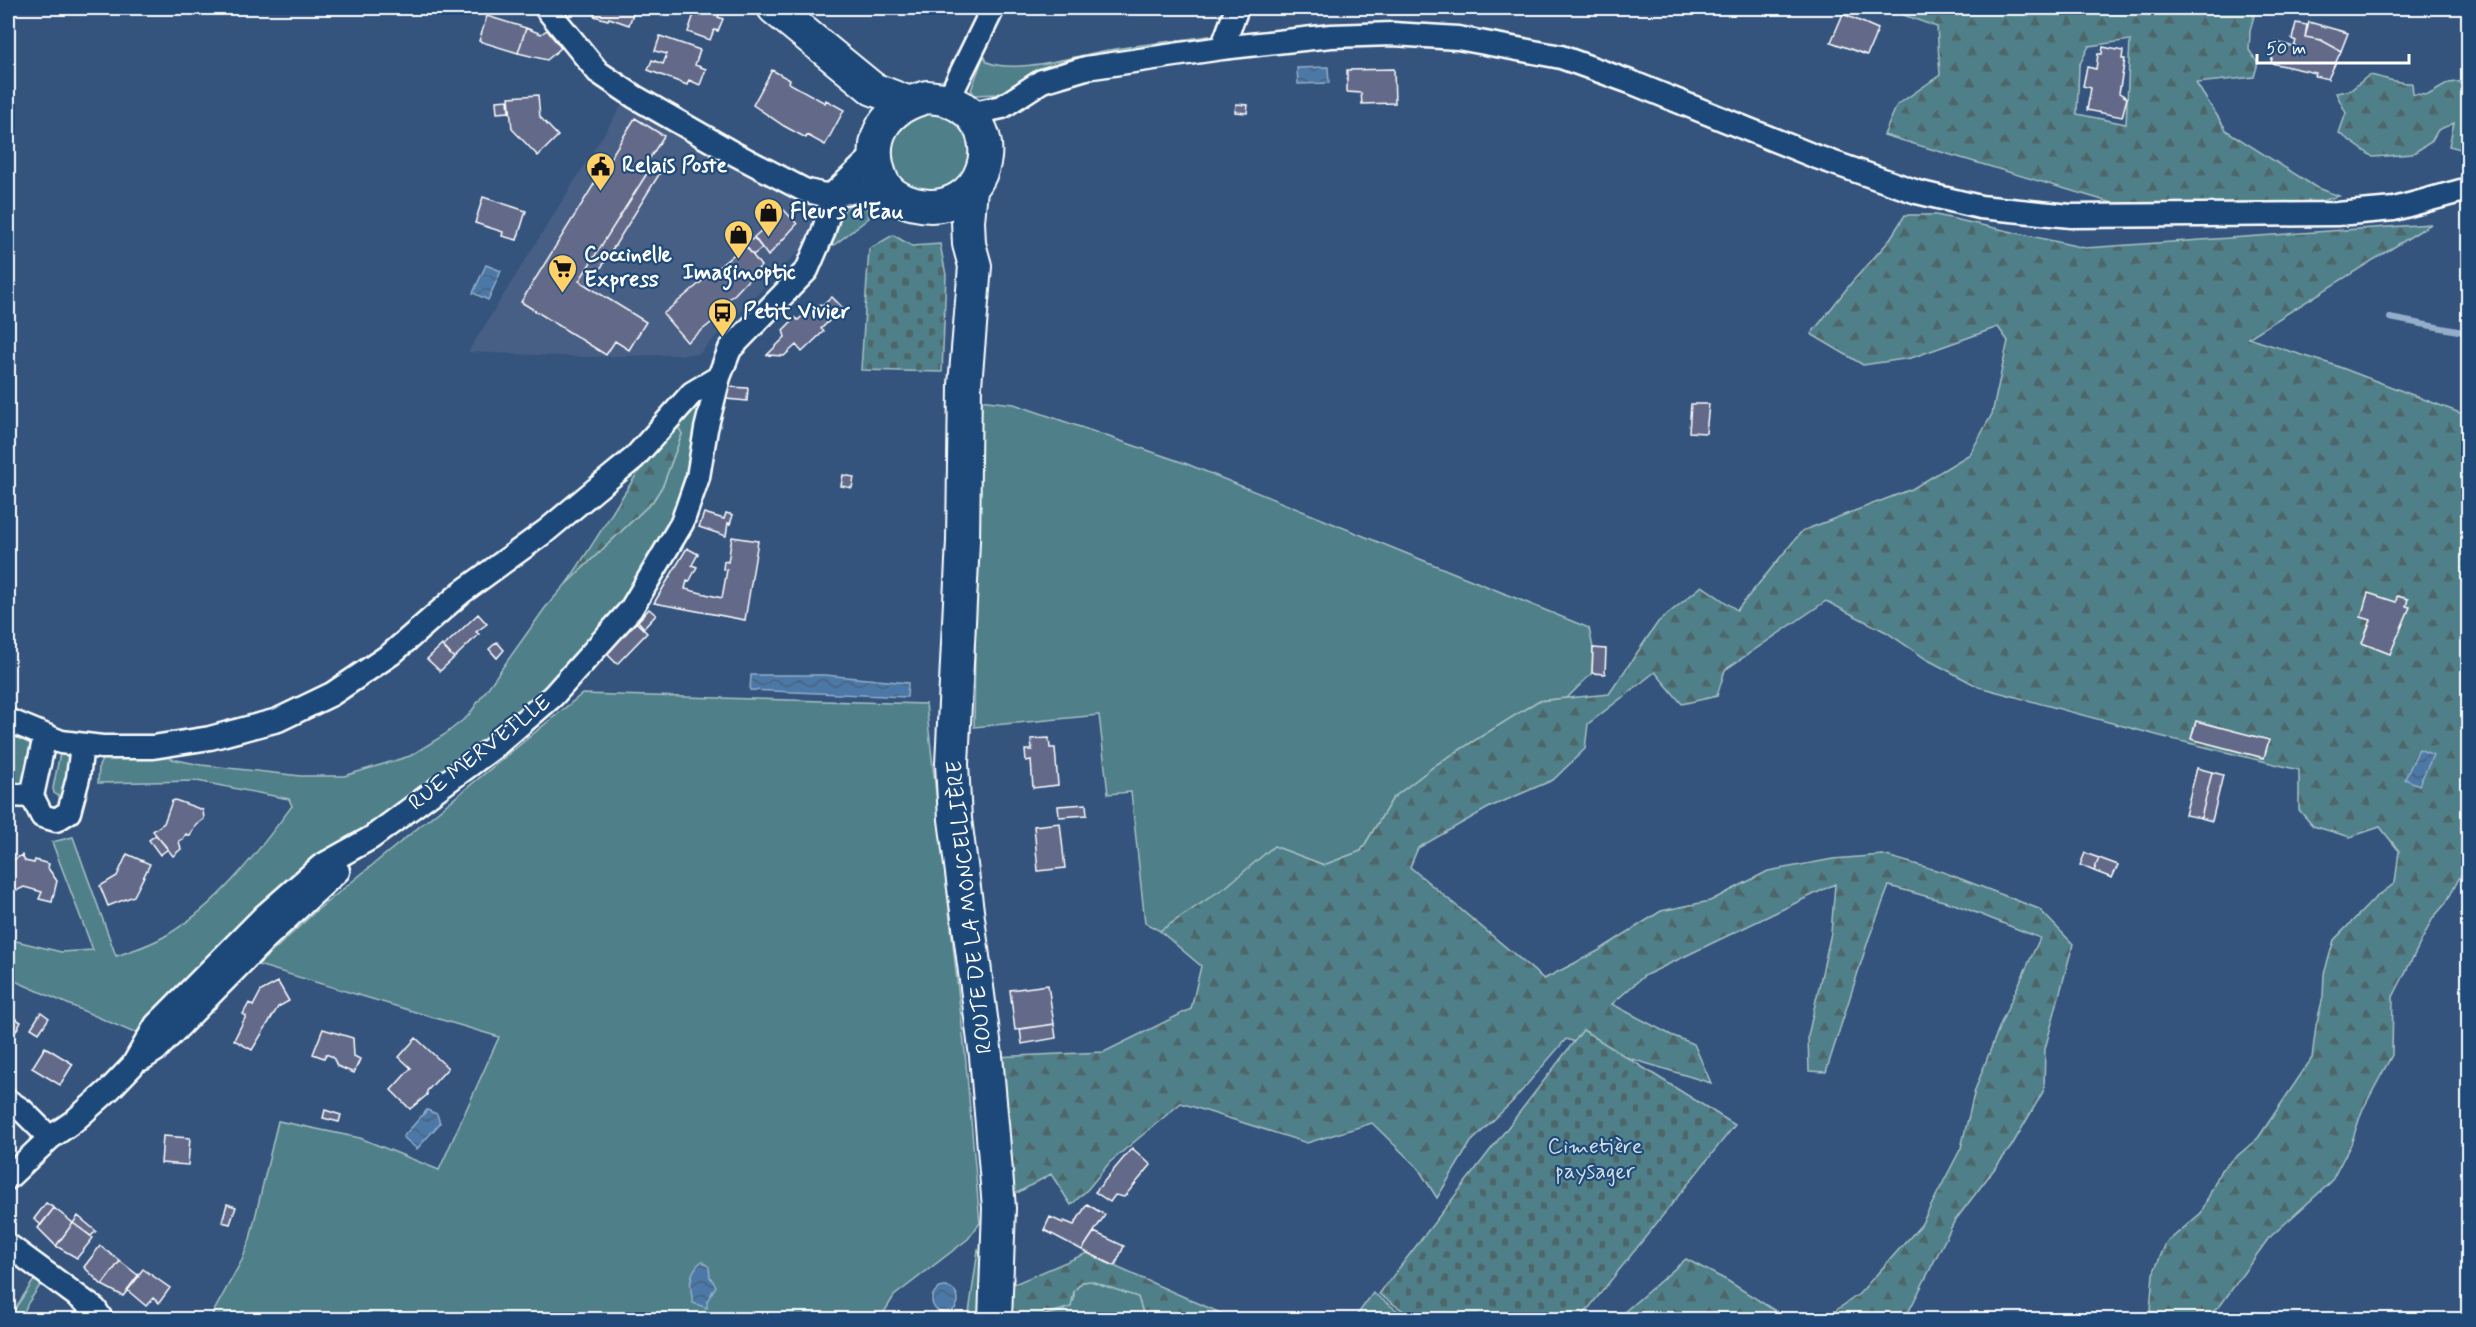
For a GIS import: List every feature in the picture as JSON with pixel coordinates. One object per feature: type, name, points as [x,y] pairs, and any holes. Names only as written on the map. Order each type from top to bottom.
[{"type":"street","points":[[546,8],[598,72],[635,97],[731,152],[804,190],[824,195],[885,188],[906,202],[931,208],[956,202],[971,189],[984,168],[986,145],[967,117],[927,97],[908,102],[891,114],[879,140],[835,192]]},
{"type":"street","points":[[774,8],[873,89],[908,102]]},
{"type":"street","points":[[967,117],[993,8]]},
{"type":"street","points":[[1222,48],[1237,8]]},
{"type":"street","points":[[967,117],[1002,107],[1042,81],[1086,68],[1222,48],[1331,36],[1393,34],[1458,38],[1561,57],[1642,86],[1814,156],[1917,192],[1980,207],[2071,216],[2337,214],[2394,209],[2469,189]]},
{"type":"street","points":[[873,89],[885,188]]},
{"type":"street","name":"ROUTE DE LA MONCELLIÈRE","points":[[971,189],[968,221],[969,244],[975,266],[965,385],[963,541],[952,764],[956,819],[986,1056],[999,1208],[995,1320]]},
{"type":"street","name":"RUE MERVEILLE","points":[[8,1178],[50,1138],[74,1121],[133,1065],[156,1050],[264,940],[371,838],[493,748],[553,696],[631,609],[682,523],[698,477],[706,429],[719,377],[730,349],[807,270],[823,233],[835,192]]},
{"type":"street","name":"ROUTE DE LA MONCELLIÈRE","points":[[931,208],[955,225],[969,244]]},
{"type":"street","points":[[8,720],[61,742],[82,746],[153,747],[210,738],[278,720],[332,694],[391,654],[462,592],[546,531],[634,458],[699,387],[719,377]]},
{"type":"street","points":[[45,736],[32,796],[42,816],[56,820],[69,812],[78,778],[82,746]]},
{"type":"street","points":[[8,795],[32,796]]},
{"type":"street","points":[[8,1101],[22,1110],[50,1138]]},
{"type":"street","points":[[8,1245],[95,1309],[102,1320]]},
{"type":"shaded area","points":[[622,105],[818,211],[802,248],[699,354],[585,357],[468,352]]},
{"type":"green space","points":[[1884,8],[2022,8],[2038,14],[2038,8],[2256,8],[2250,31],[2249,50],[2258,63],[2254,77],[2196,83],[2227,131],[2317,188],[2339,196],[2308,205],[2187,208],[2116,204],[1884,135],[1897,105],[1940,75],[1937,27]],"holes":[[[2130,40],[2126,124],[2077,114],[2079,66],[2089,46]]]},
{"type":"green space","points":[[1209,36],[1204,44],[1036,76],[998,94],[975,95],[971,90],[984,55],[987,62],[1000,65],[1030,65],[1096,52]]},
{"type":"green space","points":[[2369,75],[2412,83],[2413,94],[2428,95],[2449,83],[2464,81],[2468,90],[2468,151],[2449,146],[2454,123],[2438,130],[2431,142],[2412,154],[2373,157],[2339,133],[2346,113],[2336,93],[2351,90]]},
{"type":"green space","points":[[944,110],[974,140],[965,181],[926,195],[902,183],[894,172],[889,145],[894,131],[915,112]]},
{"type":"green space","points":[[856,197],[866,205],[869,218],[834,245],[832,244],[839,216]]},
{"type":"green space","points":[[1905,215],[1936,215],[2085,248],[2431,224],[2248,338],[2334,365],[2468,416],[2468,851],[2464,869],[2446,903],[2433,918],[2393,997],[2392,1055],[2362,1111],[2351,1144],[2331,1182],[2268,1239],[2220,1306],[2204,1319],[2185,1319],[2150,1311],[2153,1274],[2166,1243],[2201,1213],[2221,1170],[2258,1138],[2312,1058],[2323,997],[2324,974],[2334,940],[2375,898],[2395,883],[2399,851],[2380,827],[2350,837],[2313,826],[2299,810],[2299,770],[2160,736],[1979,687],[1926,659],[1886,632],[1826,601],[1725,670],[1717,696],[1682,704],[1655,672],[1588,724],[1585,749],[1553,780],[1490,807],[1418,848],[1410,867],[1544,979],[1598,951],[1661,911],[1710,901],[1768,871],[1833,859],[1883,855],[1943,872],[2039,909],[2073,944],[2045,1049],[2044,1090],[2011,1147],[1954,1222],[1905,1319],[1824,1319],[1859,1294],[1921,1225],[1961,1148],[1975,1090],[2000,1025],[2040,938],[1954,904],[1889,886],[1869,938],[1826,1072],[1809,1071],[1808,1036],[1831,933],[1835,884],[1644,976],[1612,1004],[1671,1035],[1694,1044],[1711,1083],[1566,1039],[1512,1102],[1471,1142],[1437,1198],[1418,1168],[1372,1123],[1307,1143],[1181,1103],[1110,1162],[1088,1189],[1071,1205],[1051,1174],[1019,1192],[1009,1192],[995,1057],[1104,1052],[1191,1009],[1201,966],[1160,931],[1227,886],[1274,846],[1324,865],[1361,851],[1393,798],[1437,764],[1538,701],[1609,694],[1658,622],[1702,586],[1737,610],[1802,531],[1912,489],[1970,454],[1992,414],[2008,341],[1998,327],[1911,358],[1863,365],[1811,334],[1852,282],[1888,242]]},
{"type":"green space","points":[[893,235],[912,246],[940,244],[946,275],[942,372],[861,370],[869,249]]},
{"type":"green space","points":[[978,400],[1014,404],[1187,464],[1589,628],[1593,648],[1592,673],[1567,698],[1538,701],[1437,764],[1393,798],[1361,851],[1324,865],[1274,846],[1228,886],[1160,931],[1145,923],[1131,792],[1108,794],[1099,715],[974,727]]},
{"type":"green space","points":[[696,408],[703,411],[690,479],[672,525],[632,592],[536,701],[476,750],[360,832],[147,1030],[132,1032],[8,978],[8,939],[61,952],[93,950],[52,842],[73,837],[116,956],[161,939],[203,909],[236,877],[292,806],[289,799],[197,781],[98,783],[99,766],[103,758],[165,753],[172,759],[201,765],[301,776],[344,776],[410,756],[444,735],[468,716],[545,608],[566,584],[653,501],[663,485],[682,434],[673,424],[690,409]]},
{"type":"green space","points":[[673,424],[678,426],[682,434],[663,485],[653,501],[566,584],[658,443]]},
{"type":"green space","points":[[582,694],[926,704],[965,1052],[980,1223],[968,1239],[894,1296],[880,1319],[209,1320],[242,1260],[250,1239],[278,1121],[360,1138],[439,1170],[499,1037],[258,965],[316,911]]},
{"type":"green space","points":[[8,733],[33,745],[23,787],[8,786]]},
{"type":"green space","points":[[61,748],[73,749],[64,796],[60,797],[54,793],[53,788]]},
{"type":"green space","name":"Cimetière paysager","points":[[1583,1030],[1735,1125],[1580,1319],[1415,1319],[1379,1294]]},
{"type":"green space","points":[[978,1250],[987,1270],[984,1319],[968,1320]]},
{"type":"green space","points":[[1087,1253],[1234,1319],[1145,1319],[1138,1297],[1091,1281],[1082,1282],[1074,1291],[1071,1307],[1044,1315],[1042,1319],[1009,1320],[1012,1285]]},
{"type":"green space","points":[[1686,1259],[1728,1281],[1788,1319],[1616,1319]]},
{"type":"green space","points":[[34,1280],[41,1284],[28,1303],[21,1319],[8,1319]]},
{"type":"green space","points":[[1091,1281],[1138,1297],[1145,1319],[1042,1320],[1044,1315],[1063,1311],[1074,1300],[1074,1291],[1082,1282]]},
{"type":"green space","points":[[1373,1293],[1409,1319],[1354,1319]]},
{"type":"water","points":[[1328,67],[1329,83],[1298,84],[1297,68]]},
{"type":"water","points":[[486,265],[501,271],[488,300],[473,293]]},
{"type":"water","points":[[751,675],[825,675],[908,683],[907,697],[750,690]]},
{"type":"water","points":[[2419,749],[2433,755],[2419,785],[2405,779]]},
{"type":"water","points":[[427,1110],[437,1114],[440,1123],[417,1149],[403,1137]]},
{"type":"water","points":[[702,1261],[709,1267],[710,1277],[716,1286],[707,1301],[707,1308],[693,1303],[691,1291],[692,1275]]},
{"type":"water","points":[[945,1287],[954,1291],[958,1300],[954,1309],[945,1313],[936,1309],[932,1300],[936,1291]]},
{"type":"building","points":[[426,8],[453,8],[451,15]]},
{"type":"building","points":[[597,8],[635,8],[629,25],[594,16]]},
{"type":"building","points":[[696,8],[721,9],[718,17],[723,19],[718,31],[714,30],[710,40],[688,32]]},
{"type":"building","points":[[1843,14],[1878,29],[1867,55],[1831,42]]},
{"type":"building","points":[[487,16],[526,28],[518,53],[479,41]]},
{"type":"building","points":[[2309,22],[2348,33],[2341,51],[2321,40],[2305,37]]},
{"type":"building","points":[[2296,23],[2307,25],[2305,37],[2321,40],[2341,51],[2328,79],[2315,76],[2316,73],[2271,63],[2276,42],[2294,47],[2296,41],[2292,39]]},
{"type":"building","points":[[526,28],[541,34],[547,30],[561,48],[547,60],[518,53]]},
{"type":"building","points":[[660,36],[700,50],[695,65],[706,69],[700,85],[689,80],[687,85],[648,70],[652,60],[663,64],[667,54],[655,51]]},
{"type":"building","points":[[2103,47],[2123,51],[2122,59],[2125,59],[2119,93],[2127,98],[2122,117],[2087,110],[2091,88],[2083,86],[2087,67],[2096,69],[2098,54],[2102,54]]},
{"type":"building","points":[[1394,69],[1395,103],[1362,104],[1361,93],[1347,92],[1347,70]]},
{"type":"building","points":[[772,70],[790,80],[789,83],[825,103],[826,100],[844,110],[825,145],[784,126],[753,105]]},
{"type":"building","points":[[538,95],[540,117],[558,136],[538,156],[512,129],[509,97]]},
{"type":"building","points":[[508,100],[509,112],[497,113],[496,101]]},
{"type":"building","points":[[1236,104],[1248,105],[1247,113],[1235,112]]},
{"type":"building","points":[[635,118],[664,136],[646,164],[651,167],[579,281],[646,322],[629,350],[615,341],[606,355],[521,302]]},
{"type":"building","points":[[651,167],[660,173],[589,287],[579,281]]},
{"type":"building","points":[[483,197],[526,211],[517,240],[502,236],[503,232],[475,223]]},
{"type":"building","points":[[784,210],[797,224],[768,256],[754,237]]},
{"type":"building","points":[[754,238],[762,248],[753,255],[745,245]]},
{"type":"building","points":[[745,245],[761,266],[735,294],[718,307],[721,311],[711,323],[687,342],[663,314]]},
{"type":"building","points":[[832,297],[845,310],[836,320],[833,317],[821,329],[824,331],[802,352],[796,345],[784,356],[767,355],[785,337],[783,330],[795,318],[798,320],[807,312],[809,314]]},
{"type":"building","points":[[728,387],[748,388],[747,401],[726,399]]},
{"type":"building","points":[[1691,404],[1709,404],[1706,433],[1689,432]]},
{"type":"building","points":[[843,475],[854,477],[852,488],[841,486]]},
{"type":"building","points":[[704,513],[724,519],[726,513],[733,515],[730,524],[728,523],[726,536],[699,527]]},
{"type":"building","points":[[732,537],[758,541],[745,620],[654,603],[687,548],[698,554],[692,565],[697,567],[689,582],[687,581],[685,589],[722,598],[727,570],[723,569],[724,561],[728,562]]},
{"type":"building","points":[[2368,593],[2396,602],[2397,596],[2408,599],[2406,606],[2410,607],[2390,654],[2362,643],[2371,620],[2361,617]]},
{"type":"building","points":[[649,609],[656,615],[644,628],[638,621]]},
{"type":"building","points":[[478,614],[487,624],[476,632],[479,634],[454,658],[443,647]]},
{"type":"building","points":[[636,622],[647,633],[617,664],[607,654]]},
{"type":"building","points":[[497,642],[504,650],[497,658],[489,649]]},
{"type":"building","points":[[442,645],[454,658],[440,671],[427,659]]},
{"type":"building","points":[[1593,648],[1606,649],[1605,674],[1592,673]]},
{"type":"building","points":[[2196,721],[2269,740],[2264,758],[2191,739]]},
{"type":"building","points":[[1049,738],[1050,748],[1055,748],[1058,785],[1033,788],[1031,760],[1026,761],[1025,750],[1032,750],[1031,739]]},
{"type":"building","points":[[2197,768],[2212,772],[2201,818],[2185,815]]},
{"type":"building","points":[[2212,772],[2223,775],[2212,821],[2201,818]]},
{"type":"building","points":[[172,801],[203,810],[204,819],[195,826],[190,836],[186,834],[179,841],[181,849],[173,856],[153,831],[164,823]]},
{"type":"building","points":[[1086,804],[1087,815],[1059,817],[1058,806]]},
{"type":"building","points":[[1060,823],[1065,868],[1038,871],[1034,826]]},
{"type":"building","points":[[156,835],[168,849],[160,855],[149,840]]},
{"type":"building","points":[[2085,853],[2099,858],[2094,871],[2080,865]]},
{"type":"building","points":[[127,854],[150,864],[134,896],[108,906],[100,886],[117,876]]},
{"type":"building","points":[[22,855],[25,861],[34,863],[35,860],[49,864],[48,868],[57,881],[52,902],[39,899],[42,892],[24,887],[18,890],[8,887],[9,862]]},
{"type":"building","points":[[2099,858],[2118,865],[2112,878],[2094,871]]},
{"type":"building","points":[[278,982],[289,1001],[278,1007],[252,1050],[234,1040],[246,1016],[243,1014],[249,1003],[253,1006],[261,991]]},
{"type":"building","points":[[1048,985],[1054,1024],[1015,1030],[1010,990]]},
{"type":"building","points":[[41,1012],[49,1018],[39,1033],[31,1028]]},
{"type":"building","points":[[8,1014],[21,1022],[9,1043],[8,1042]]},
{"type":"building","points":[[1054,1024],[1056,1038],[1022,1044],[1020,1029]]},
{"type":"building","points":[[323,1029],[353,1038],[354,1056],[360,1059],[354,1073],[337,1066],[333,1057],[326,1054],[324,1058],[313,1054]]},
{"type":"building","points":[[416,1038],[448,1068],[427,1091],[427,1095],[410,1109],[391,1090],[411,1068],[399,1057]]},
{"type":"building","points":[[45,1047],[73,1064],[60,1085],[32,1068]]},
{"type":"building","points":[[325,1110],[341,1115],[339,1122],[323,1118]]},
{"type":"building","points":[[163,1136],[190,1138],[188,1165],[161,1163]]},
{"type":"building","points":[[1132,1148],[1151,1165],[1124,1197],[1115,1195],[1110,1202],[1095,1192]]},
{"type":"building","points":[[46,1203],[54,1208],[41,1225],[34,1219]]},
{"type":"building","points":[[227,1204],[236,1207],[230,1224],[222,1222]]},
{"type":"building","points":[[1087,1204],[1105,1215],[1082,1250],[1044,1230],[1050,1217],[1074,1225]]},
{"type":"building","points":[[54,1208],[73,1223],[56,1246],[38,1228]]},
{"type":"building","points":[[78,1216],[96,1231],[91,1236],[73,1223]]},
{"type":"building","points":[[73,1223],[93,1238],[77,1258],[56,1246]]},
{"type":"building","points":[[1094,1232],[1124,1246],[1115,1266],[1082,1250]]},
{"type":"building","points":[[100,1246],[120,1261],[102,1285],[84,1267]]},
{"type":"building","points":[[120,1261],[139,1276],[123,1296],[102,1285]]},
{"type":"building","points":[[143,1269],[170,1288],[159,1303],[153,1298],[146,1306],[127,1290]]},
{"type":"waterway","points":[[2390,318],[2468,333]]},
{"type":"place","name":"Relais Poste","points":[[601,192]]},
{"type":"place","name":"Fleurs d'Eau","points":[[769,238]]},
{"type":"place","name":"Imaginoptic","points":[[739,260]]},
{"type":"place","name":"Coccinelle Express","points":[[563,294]]},
{"type":"place","name":"Petit Vivier","points":[[722,338]]}]
